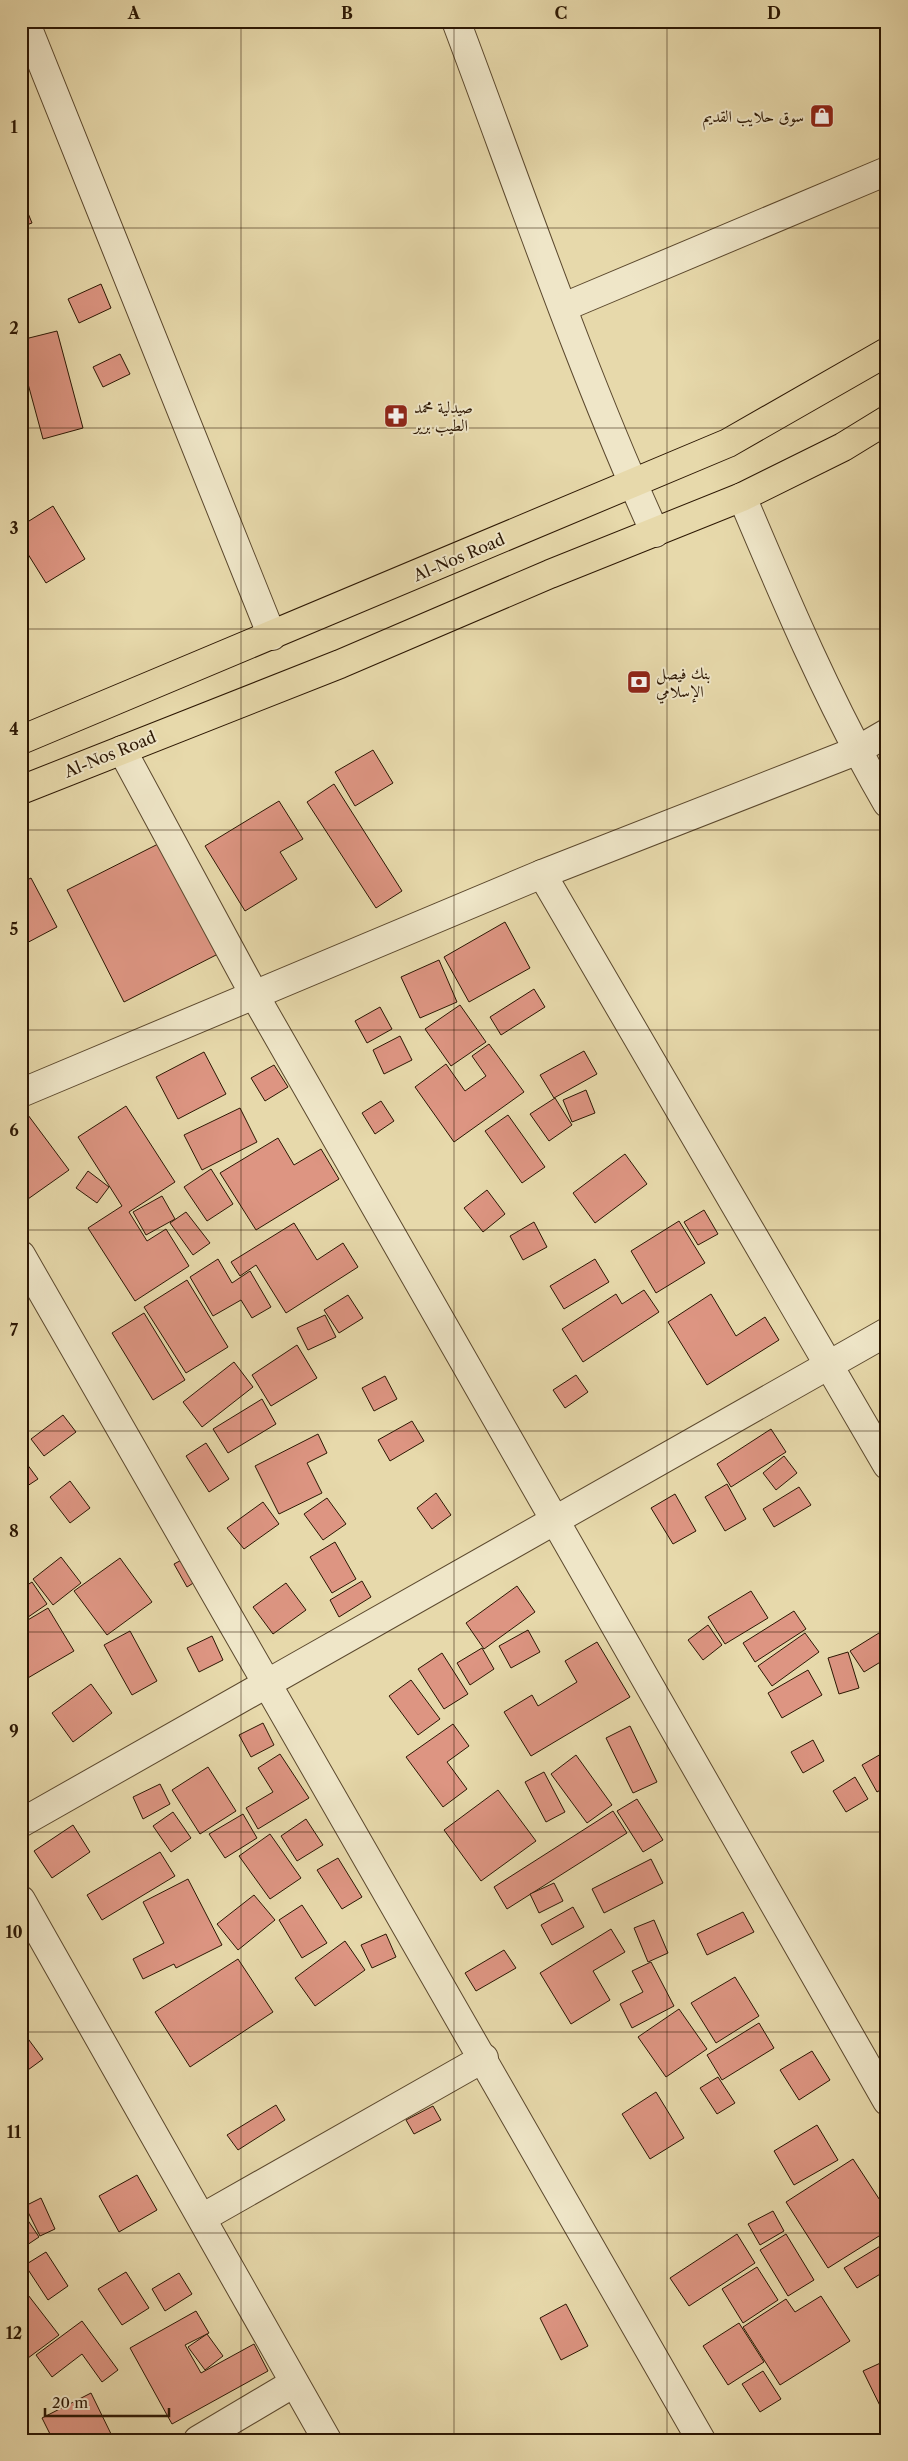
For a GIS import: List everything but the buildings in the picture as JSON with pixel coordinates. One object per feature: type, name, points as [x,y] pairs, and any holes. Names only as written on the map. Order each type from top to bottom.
[{"type":"main road","name":"Al-Nos Road","points":[[21,740],[633,485],[728,443],[887,352]]},
{"type":"main road","name":"Al-Nos Road","points":[[21,790],[340,664],[550,574],[742,497],[843,448],[887,420]]},
{"type":"street","points":[[25,21],[272,636]]},
{"type":"street","points":[[456,21],[633,485],[655,533]]},
{"type":"street","points":[[564,307],[887,171]]},
{"type":"street","points":[[742,497],[796,622],[856,751],[887,804]]},
{"type":"street","points":[[21,1094],[542,874],[856,751],[887,733]]},
{"type":"street","points":[[122,750],[255,996],[556,1519],[887,2101]]},
{"type":"street","points":[[542,874],[887,1465]]},
{"type":"street","points":[[21,1254],[269,1683],[701,2440]]},
{"type":"street","points":[[21,1823],[887,1332]]},
{"type":"street","points":[[21,1900],[327,2440]]},
{"type":"street","points":[[202,2218],[484,2058]]},
{"type":"street","points":[[198,2440],[294,2383]]},
{"type":"place","name":"سوق حلايب القديم","points":[[822,116]]},
{"type":"place","name":"صيدلية محمد الطيب برير","points":[[396,416]]},
{"type":"place","name":"بنك فيصل الإسلامي","points":[[639,682]]}]
